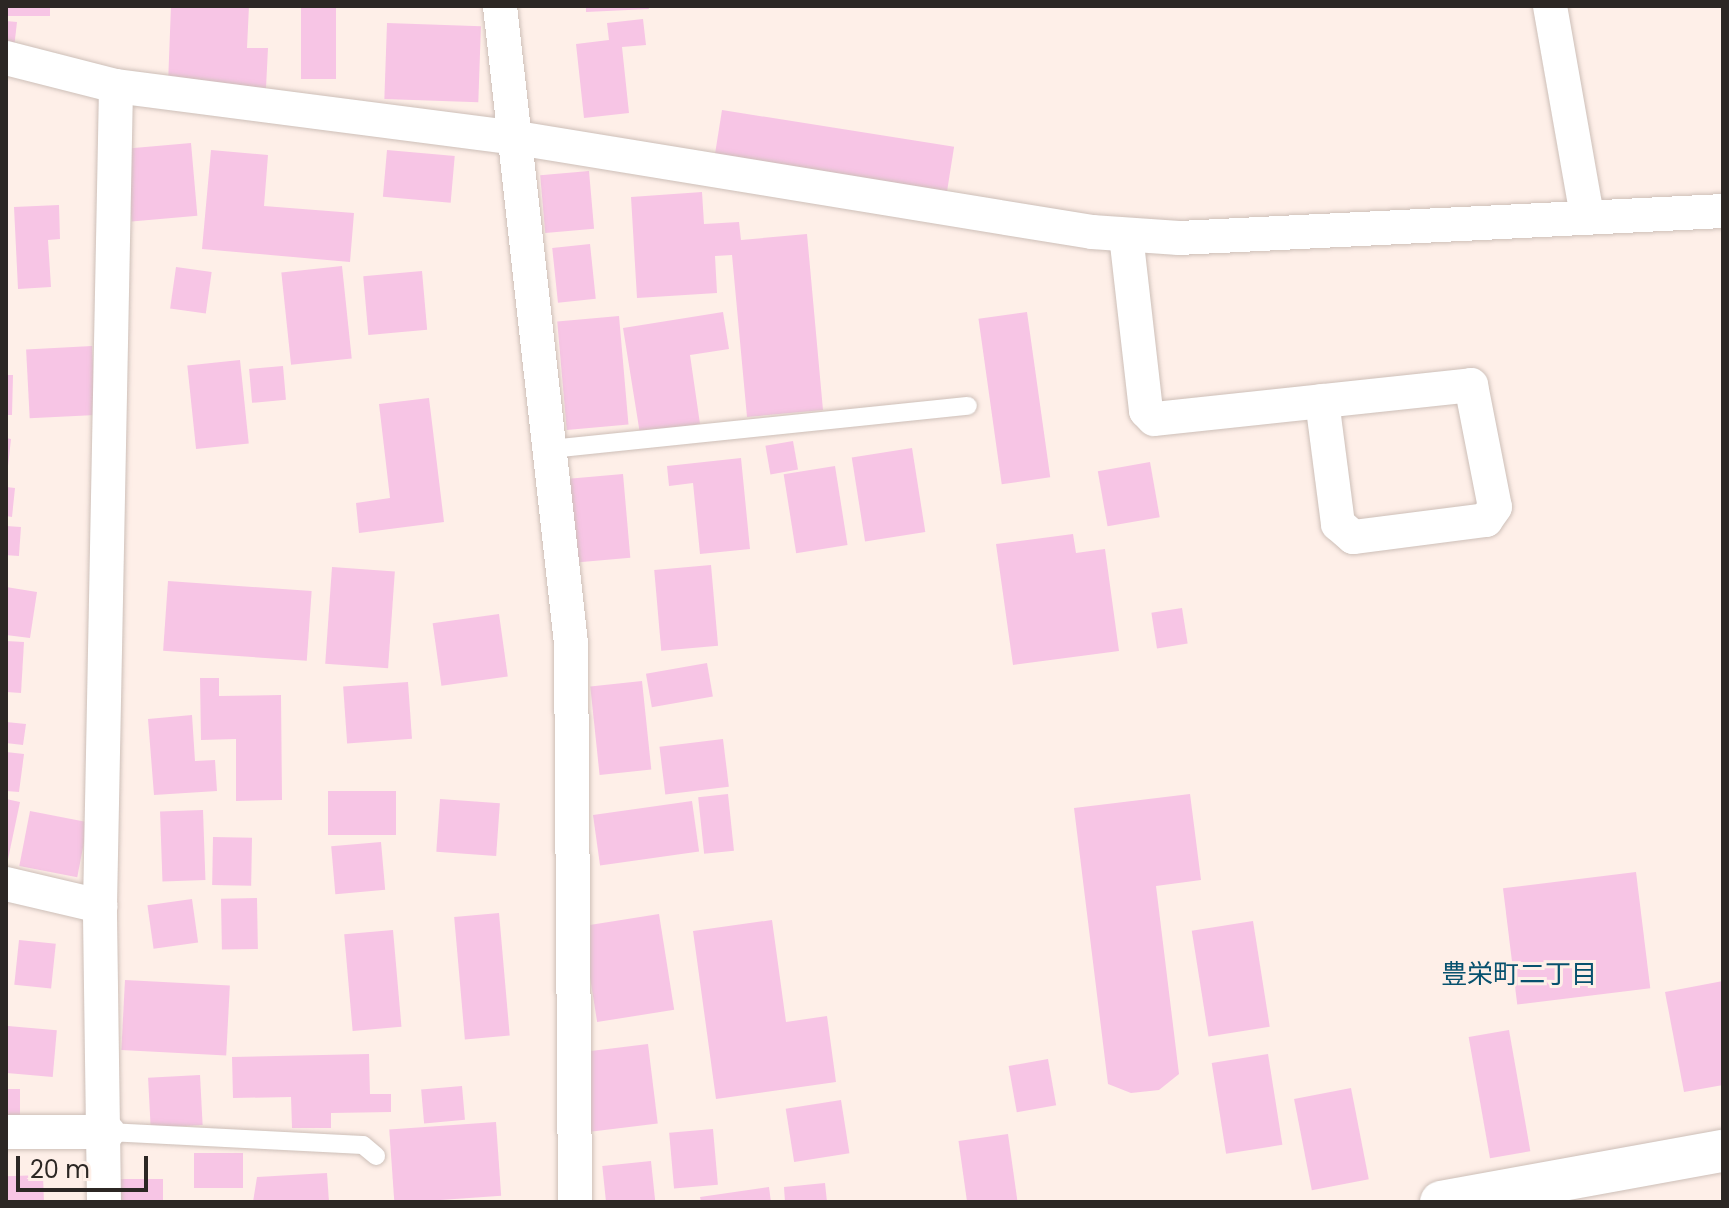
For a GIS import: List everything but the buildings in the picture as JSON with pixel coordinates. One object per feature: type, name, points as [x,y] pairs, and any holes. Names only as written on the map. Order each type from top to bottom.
[{"type":"street","points":[[500,6],[511,137],[571,643],[575,1202]]},
{"type":"street","points":[[1550,6],[1587,216]]},
{"type":"street","points":[[6,58],[116,86],[511,137],[1126,235],[1179,238],[1723,211]]},
{"type":"street","points":[[104,1202],[108,1132],[100,906],[116,86]]},
{"type":"street","points":[[1126,235],[1146,411],[1154,419],[1471,385],[1495,507],[1486,520],[1353,537],[1338,524],[1322,401]]},
{"type":"street","points":[[6,884],[100,906]]},
{"type":"street","points":[[6,1132],[108,1132]]},
{"type":"street","points":[[1441,1202],[1723,1151]]},
{"type":"lane","points":[[550,449],[968,406]]},
{"type":"lane","points":[[108,1132],[363,1145],[376,1156]]},
{"type":"district","name":"豊栄町二丁目","points":[[1519,975]]}]
